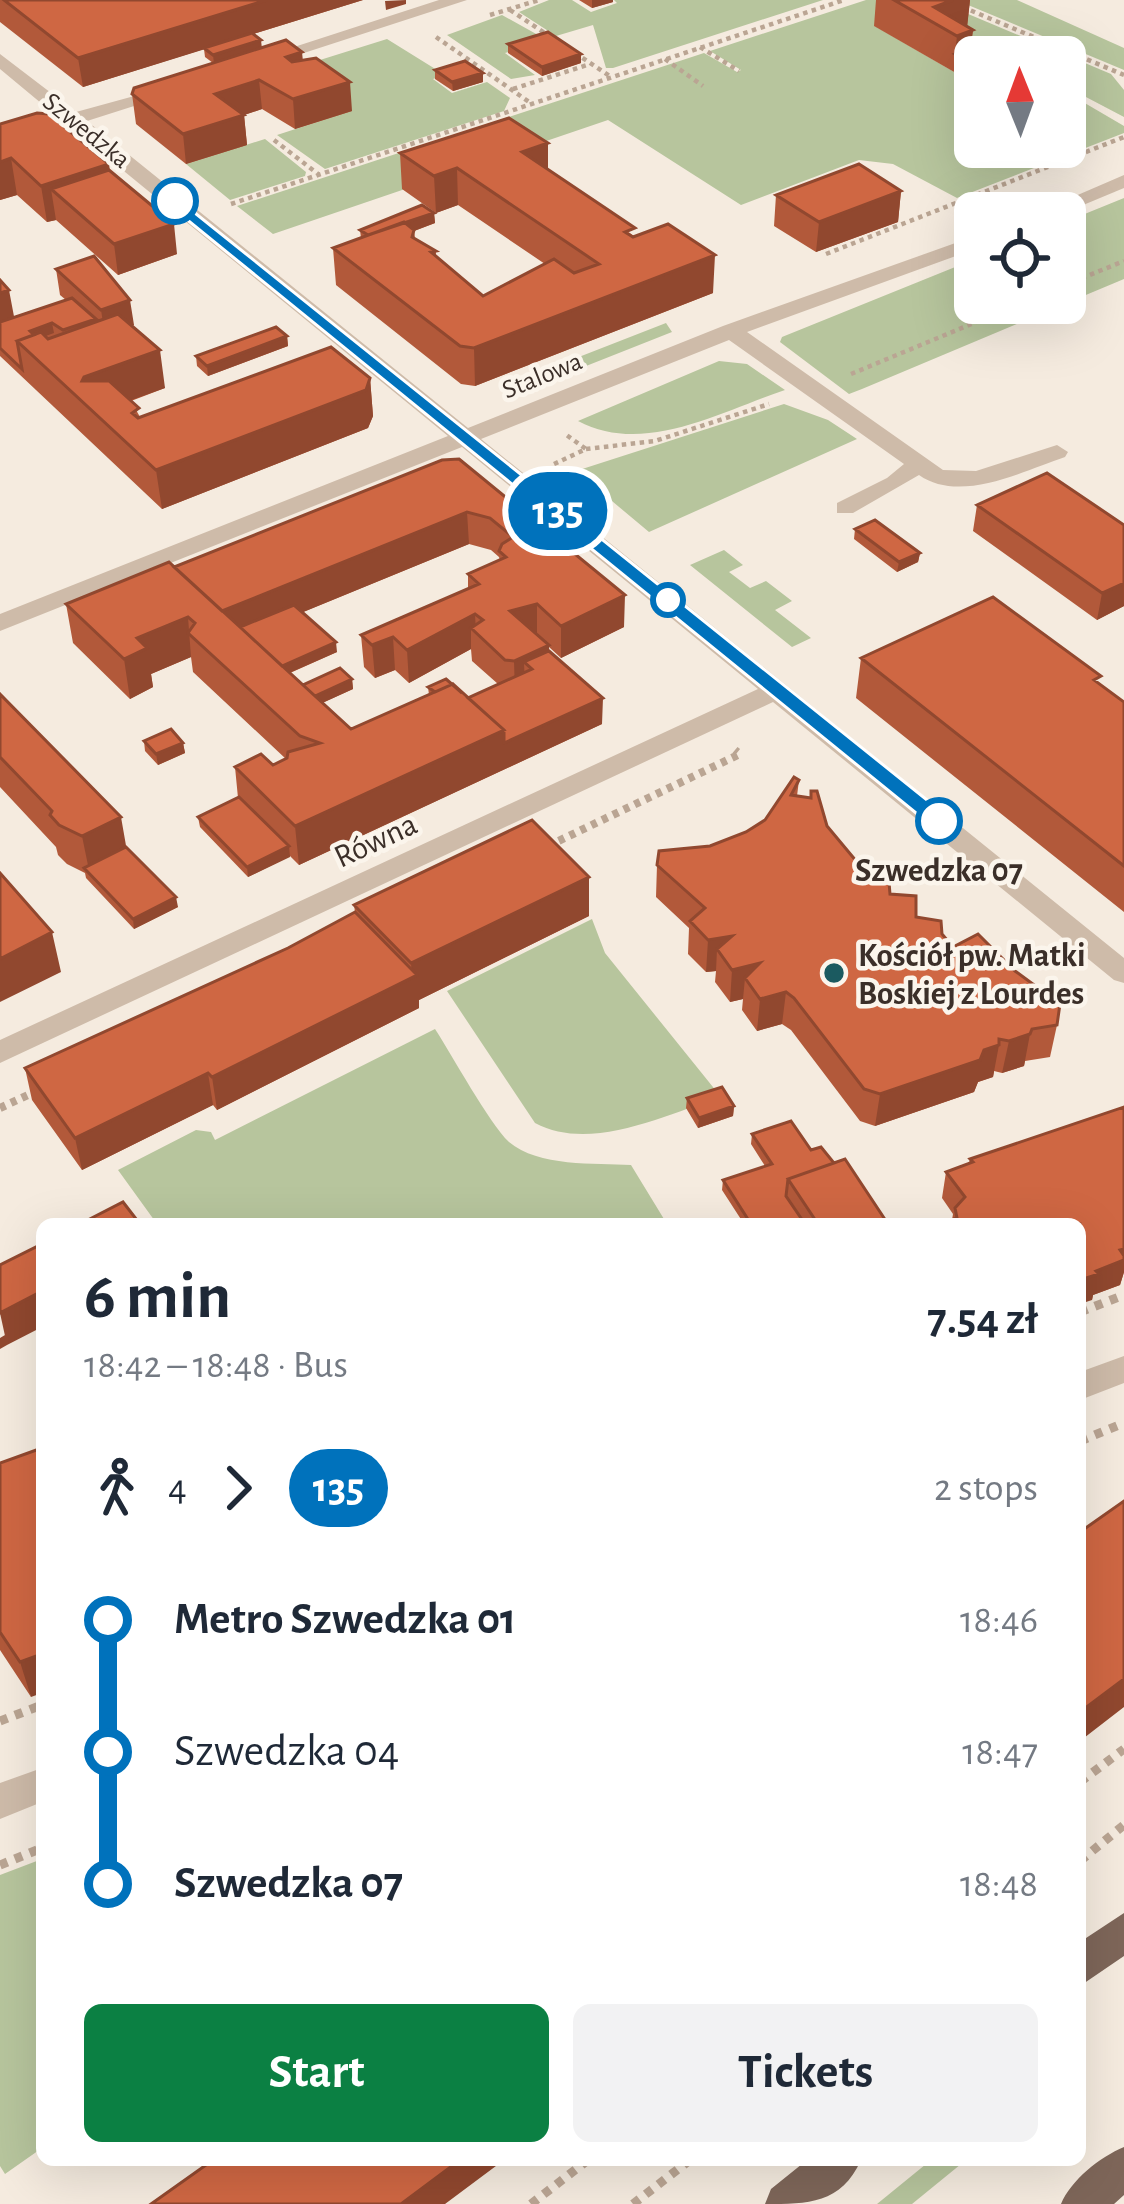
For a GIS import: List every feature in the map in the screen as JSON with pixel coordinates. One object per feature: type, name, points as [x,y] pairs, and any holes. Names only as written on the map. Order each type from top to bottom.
[{"type":"main road","points":[[1086,1962],[1124,1932]]},
{"type":"main road","points":[[786,2204],[833,2166]]},
{"type":"main road","points":[[1082,2204],[1124,2168]]},
{"type":"street","points":[[239,67],[458,0]]},
{"type":"street","name":"Szwedzka","points":[[0,60],[1124,973]]},
{"type":"street","points":[[0,143],[194,81]]},
{"type":"street","points":[[1086,197],[1124,181]]},
{"type":"street","name":"Stalowa","points":[[0,622],[731,332],[954,250]]},
{"type":"street","points":[[731,332],[938,477],[978,478],[1057,452]]},
{"type":"street","points":[[845,508],[896,483],[919,463]]},
{"type":"street","name":"Równa","points":[[0,1052],[779,689]]},
{"type":"street","points":[[1086,1384],[1124,1369]]},
{"type":"street","points":[[0,1802],[36,1787]]},
{"type":"path","points":[[224,206],[844,0]]},
{"type":"path","points":[[946,0],[1114,70],[1124,79]]},
{"type":"path","points":[[508,10],[552,38]]},
{"type":"path","points":[[431,34],[533,104]]},
{"type":"path","points":[[543,43],[571,71]]},
{"type":"path","points":[[699,47],[739,71]]},
{"type":"path","points":[[572,51],[611,76]]},
{"type":"path","points":[[563,56],[599,81]]},
{"type":"path","points":[[665,58],[703,86]]},
{"type":"path","points":[[512,89],[591,64]]},
{"type":"path","points":[[548,70],[576,89]]},
{"type":"path","points":[[274,140],[319,175]]},
{"type":"path","points":[[1086,276],[1124,261]]},
{"type":"path","points":[[533,853],[740,754],[705,726]]},
{"type":"path","points":[[0,1108],[43,1088]]},
{"type":"path","points":[[1086,1310],[1124,1295]]},
{"type":"path","points":[[1086,1439],[1124,1423]]},
{"type":"path","points":[[0,1721],[36,1707]]},
{"type":"path","points":[[1086,1778],[1124,1749]]},
{"type":"path","points":[[1086,1856],[1124,1825]]},
{"type":"path","points":[[0,1865],[36,1850]]},
{"type":"path","points":[[531,2204],[580,2166]]},
{"type":"path","points":[[633,2204],[682,2166]]},
{"type":"green space","points":[[549,0],[572,0],[591,12],[617,3],[614,0],[823,0],[606,68],[593,25],[556,36],[519,12]]},
{"type":"green space","points":[[866,0],[935,0],[1021,36],[875,26],[954,72],[954,168],[1034,168],[972,192],[954,192],[954,196],[893,164],[859,160],[741,205],[608,120],[273,234],[237,206],[704,53],[741,70],[710,51]]},
{"type":"green space","points":[[956,0],[1017,0],[1124,48],[1124,70],[1086,54],[1086,36],[1042,36]]},
{"type":"green space","points":[[502,15],[547,40],[505,53],[535,75],[511,79],[447,35]]},
{"type":"green space","points":[[387,39],[445,75],[433,79],[452,93],[487,82],[510,98],[504,111],[325,169],[277,135],[351,111],[288,70]]},
{"type":"green space","points":[[1086,63],[1111,74],[1124,90],[1124,117],[1086,97]]},
{"type":"green space","points":[[1086,104],[1124,126],[1124,133],[1086,148]]},
{"type":"green space","points":[[265,139],[306,172],[305,176],[230,200],[186,164]]},
{"type":"green space","points":[[1124,198],[1124,279],[1086,295],[1086,213]]},
{"type":"green space","points":[[954,267],[954,324],[1017,324],[849,394],[780,342],[782,337]]},
{"type":"green space","points":[[666,323],[672,332],[528,389],[525,378]]},
{"type":"green space","points":[[719,361],[747,364],[785,390],[708,419],[655,432],[603,431],[578,421]]},
{"type":"green space","points":[[784,404],[828,420],[857,439],[649,532],[576,471]]},
{"type":"green space","points":[[724,550],[743,565],[729,572],[750,588],[766,581],[792,601],[775,610],[811,638],[792,647],[690,565]]},
{"type":"green space","points":[[592,919],[605,953],[721,1097],[604,1132],[557,1131],[535,1123],[447,991]]},
{"type":"green space","points":[[435,1029],[509,1142],[551,1160],[631,1165],[663,1218],[153,1218],[118,1170],[196,1130],[211,1132],[215,1140]]},
{"type":"green space","points":[[36,1861],[36,2152],[5,2174],[0,2166],[0,1875]]},
{"type":"green space","points":[[924,2166],[959,2166],[912,2204],[877,2204]]},
{"type":"building","points":[[4,0],[267,0],[78,58]]},
{"type":"building","points":[[894,0],[953,0],[934,7],[973,30],[957,36]]},
{"type":"building","points":[[548,32],[581,54],[542,67],[508,44]]},
{"type":"building","points":[[252,33],[261,40],[213,55],[204,48]]},
{"type":"building","points":[[286,40],[302,52],[286,57],[292,62],[316,58],[350,82],[293,99],[259,80],[215,94],[244,115],[183,134],[132,94],[134,88]]},
{"type":"building","points":[[465,61],[483,73],[452,82],[435,70]]},
{"type":"building","points":[[49,114],[109,164],[41,186],[11,158],[0,162],[0,124]]},
{"type":"building","points":[[509,118],[548,143],[522,152],[635,228],[625,232],[633,237],[668,224],[715,255],[474,348],[460,346],[333,248],[404,222],[414,230],[412,237],[436,251],[431,252],[483,296],[554,259],[574,273],[599,264],[457,168],[434,176],[400,153]]},
{"type":"building","points":[[859,164],[901,191],[819,222],[776,195]]},
{"type":"building","points":[[109,170],[174,224],[114,244],[51,189]]},
{"type":"building","points":[[422,205],[434,213],[368,235],[360,230]]},
{"type":"building","points":[[94,256],[130,300],[101,310],[56,269]]},
{"type":"building","points":[[72,298],[96,319],[63,330],[52,323],[30,331],[34,335],[17,341],[22,369],[0,348],[0,322]]},
{"type":"building","points":[[118,314],[160,350],[82,381],[109,381],[139,408],[132,413],[138,418],[331,347],[370,378],[366,390],[156,470],[17,341],[41,332],[48,339]]},
{"type":"building","points":[[276,327],[287,336],[207,366],[196,356]]},
{"type":"building","points":[[459,459],[625,595],[561,626],[537,604],[510,611],[549,645],[514,661],[505,660],[471,628],[483,620],[475,614],[407,650],[393,637],[372,645],[361,635],[479,584],[468,574],[506,557],[499,551],[513,537],[490,518],[467,512],[222,611],[174,567],[442,460]]},
{"type":"building","points":[[1047,473],[1124,525],[1124,583],[1102,593],[977,505]]},
{"type":"building","points":[[875,520],[920,553],[899,562],[855,529]]},
{"type":"building","points":[[169,562],[351,729],[453,684],[504,730],[295,826],[235,767],[261,754],[273,765],[287,758],[288,752],[320,743],[300,736],[188,633],[195,623],[188,617],[137,638],[147,648],[124,659],[66,604]]},
{"type":"building","points":[[993,597],[1101,676],[1094,680],[1124,702],[1124,866],[861,658]]},
{"type":"building","points":[[294,605],[336,642],[282,666],[240,627]]},
{"type":"building","points":[[549,651],[603,698],[504,743],[504,730],[468,698],[532,669],[524,662]]},
{"type":"building","points":[[340,668],[352,679],[315,696],[303,685]]},
{"type":"building","points":[[446,679],[452,684],[435,692],[428,687]]},
{"type":"building","points":[[0,694],[121,817],[82,836],[59,825],[52,811],[0,757]]},
{"type":"building","points":[[171,729],[183,743],[156,754],[144,741]]},
{"type":"building","name":"Kościół pw. Matki Boskiej z Lourdes","points":[[794,777],[799,780],[791,795],[811,798],[811,791],[817,791],[827,826],[862,868],[888,870],[890,894],[916,896],[916,917],[941,921],[942,934],[953,947],[978,934],[1015,971],[1060,1004],[1057,1025],[1032,1029],[1009,1041],[999,1039],[999,1045],[984,1050],[980,1060],[880,1094],[864,1089],[794,998],[786,992],[760,999],[745,978],[760,963],[732,970],[717,949],[732,936],[708,940],[690,921],[705,908],[657,865],[659,851],[710,846],[746,832],[765,820]]},
{"type":"building","points":[[239,797],[289,846],[247,867],[198,817]]},
{"type":"building","points":[[532,820],[589,877],[411,963],[354,905]]},
{"type":"building","points":[[126,847],[176,897],[133,919],[84,868]]},
{"type":"building","points":[[0,873],[52,932],[0,959]]},
{"type":"building","points":[[355,912],[417,975],[212,1077],[208,1073],[75,1138],[25,1068],[288,948]]},
{"type":"building","points":[[722,1087],[734,1106],[699,1118],[687,1098]]},
{"type":"building","points":[[1124,1107],[1124,1249],[1120,1250],[1124,1260],[1086,1278],[1086,1218],[957,1218],[955,1208],[965,1197],[946,1172],[973,1162],[970,1159]]},
{"type":"building","points":[[791,1121],[811,1150],[821,1147],[834,1163],[788,1179],[786,1196],[801,1218],[747,1218],[723,1180],[772,1164],[752,1134]]},
{"type":"building","points":[[845,1159],[884,1218],[814,1218],[788,1179]]},
{"type":"building","points":[[123,1202],[135,1218],[92,1218]]},
{"type":"building","points":[[36,1247],[36,1294],[0,1313],[0,1265]]},
{"type":"building","points":[[36,1450],[36,1656],[20,1662],[0,1632],[0,1463]]},
{"type":"building","points":[[1124,1501],[1124,1679],[1086,1708],[1086,1528]]},
{"type":"building","points":[[205,2166],[452,2166],[401,2204],[151,2204]]},
{"type":"bus line","name":"135","points":[[175,201],[939,821]]},
{"type":"place","name":"Szwedzka 07","points":[[939,821]]},
{"type":"place","name":"Kościół pw. Matki Boskiej z Lourdes","points":[[834,973]]}]
